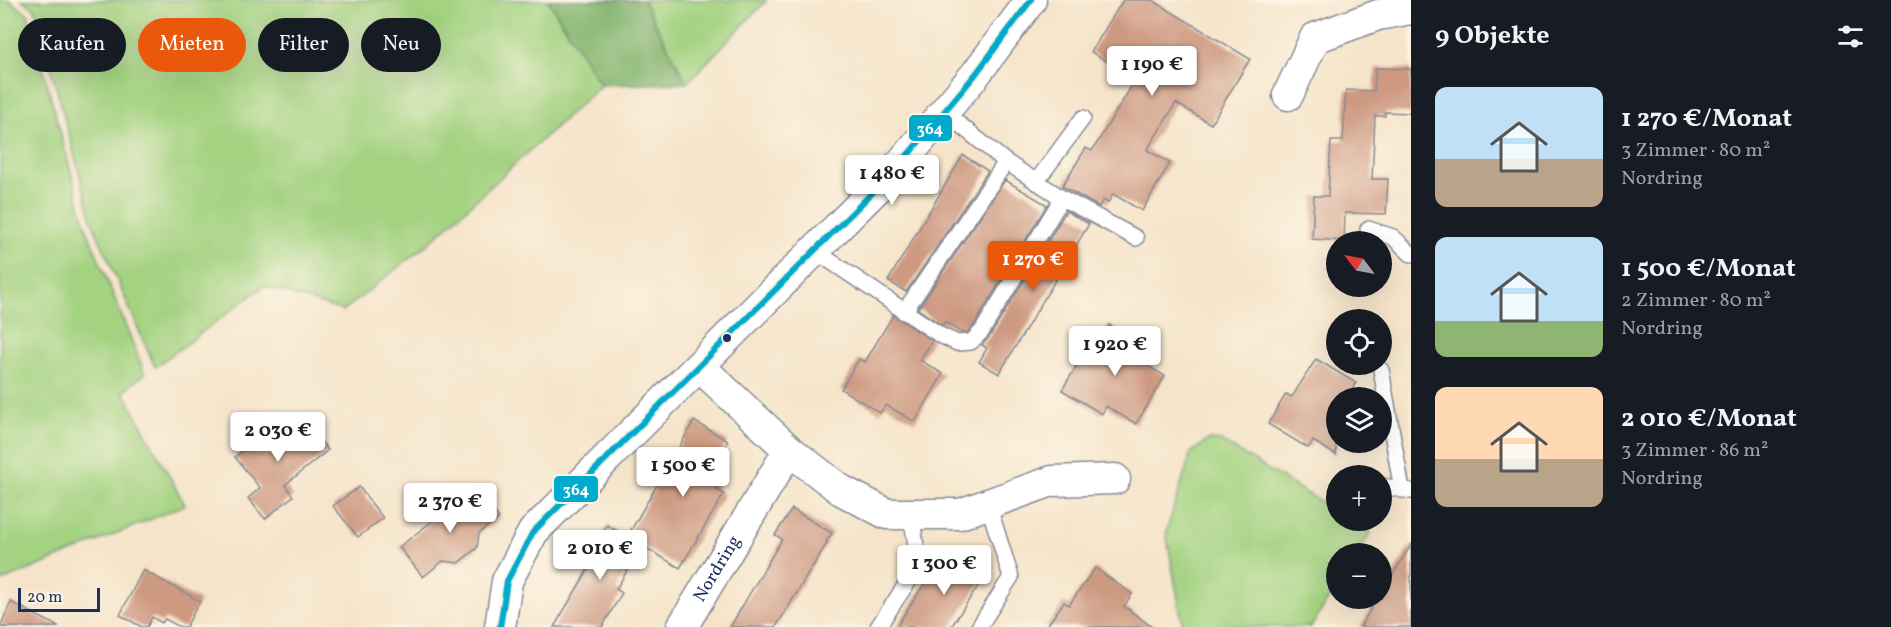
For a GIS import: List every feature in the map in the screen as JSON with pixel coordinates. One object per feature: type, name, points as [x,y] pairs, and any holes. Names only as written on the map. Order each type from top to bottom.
[{"type":"street","points":[[500,627],[507,581],[533,532],[896,169],[975,75],[1031,0]]},
{"type":"street","points":[[1288,95],[1315,38],[1378,15],[1411,9]]},
{"type":"street","points":[[700,367],[789,450],[841,490],[887,514],[960,514],[1052,481],[1115,479]]},
{"type":"street","name":"Nordring","points":[[682,627],[789,450]]},
{"type":"lane","points":[[944,112],[1006,162],[1036,182],[1136,238]]},
{"type":"lane","points":[[1036,182],[1083,118]]},
{"type":"lane","points":[[904,312],[1006,162]]},
{"type":"lane","points":[[814,250],[904,312],[957,343],[971,342],[982,331],[1062,198]]},
{"type":"lane","points":[[1368,229],[1393,237],[1411,254]]},
{"type":"lane","points":[[1382,375],[1407,490],[1392,488]]},
{"type":"lane","points":[[979,627],[1011,577],[988,504]]},
{"type":"lane","points":[[878,627],[919,565],[911,514]]},
{"type":"green space","points":[[0,0],[9,0],[28,14],[29,18],[18,18],[18,72],[44,72],[86,227],[145,374],[123,391],[185,505],[0,582]]},
{"type":"green space","points":[[22,0],[548,0],[601,85],[430,242],[343,311],[264,286],[155,367],[93,224],[52,72],[126,72],[126,18],[37,18],[35,9]]},
{"type":"green space","points":[[548,0],[643,0],[687,83],[601,85]]},
{"type":"green space","points":[[643,0],[767,0],[687,83]]},
{"type":"green space","points":[[1208,440],[1221,441],[1326,505],[1326,531],[1371,532],[1364,543],[1326,543],[1326,603],[1311,627],[1183,627],[1166,532],[1191,453]]},
{"type":"building","points":[[1123,0],[1152,0],[1250,59],[1211,124],[1176,103],[1147,150],[1170,163],[1142,211],[1113,194],[1108,203],[1103,200],[1099,207],[1062,186],[1086,148],[1092,151],[1136,79],[1091,52]]},
{"type":"building","points":[[1376,68],[1411,69],[1411,113],[1385,112],[1385,116],[1375,116],[1372,179],[1388,179],[1386,214],[1345,213],[1344,231],[1326,231],[1326,240],[1312,239],[1314,196],[1328,196],[1331,141],[1343,141],[1346,90],[1374,91]]},
{"type":"building","points":[[963,155],[988,171],[906,292],[888,281]]},
{"type":"building","points":[[1005,180],[1047,205],[974,325],[967,333],[962,333],[945,322],[942,325],[918,309]]},
{"type":"building","points":[[1066,211],[1089,224],[999,374],[979,362],[987,348],[982,345],[990,336]]},
{"type":"building","points":[[893,315],[932,341],[920,360],[943,374],[915,422],[886,405],[880,413],[841,389],[859,359],[865,362]]},
{"type":"building","points":[[1109,325],[1149,349],[1141,362],[1165,376],[1136,424],[1106,406],[1102,414],[1062,390],[1080,360],[1085,363]]},
{"type":"building","points":[[1316,359],[1326,365],[1326,375],[1343,375],[1356,383],[1354,387],[1326,387],[1326,449],[1313,441],[1308,448],[1268,424],[1286,394],[1292,397]]},
{"type":"building","points":[[281,420],[294,432],[306,423],[328,450],[285,485],[293,496],[265,519],[248,498],[260,488],[235,457],[251,444],[247,440],[263,427],[267,431]]},
{"type":"building","points":[[694,421],[728,441],[722,450],[728,453],[711,482],[717,485],[716,489],[724,494],[680,568],[627,537]]},
{"type":"building","points":[[359,487],[383,518],[358,537],[333,506]]},
{"type":"building","points":[[478,490],[499,518],[479,533],[477,548],[458,563],[443,561],[423,577],[399,547],[463,497],[465,500]]},
{"type":"building","points":[[792,509],[832,533],[827,543],[776,627],[730,627],[782,539],[775,535]]},
{"type":"building","points":[[607,525],[642,546],[616,589],[622,593],[602,627],[554,627],[588,570],[581,566]]},
{"type":"building","points":[[1411,545],[1411,627],[1360,627],[1371,609],[1392,609],[1392,576]]},
{"type":"building","points":[[971,556],[990,568],[951,627],[896,627],[938,563],[958,576]]},
{"type":"building","points":[[1095,568],[1132,594],[1124,606],[1152,627],[1046,627],[1064,602],[1069,605]]},
{"type":"building","points":[[143,570],[200,601],[186,627],[180,627],[165,619],[162,623],[152,617],[147,627],[142,627],[120,615]]},
{"type":"building","points":[[11,602],[59,627],[0,627]]},
{"type":"transit line","name":"364","points":[[500,627],[507,581],[533,532],[896,169],[975,75],[1031,0]]}]
